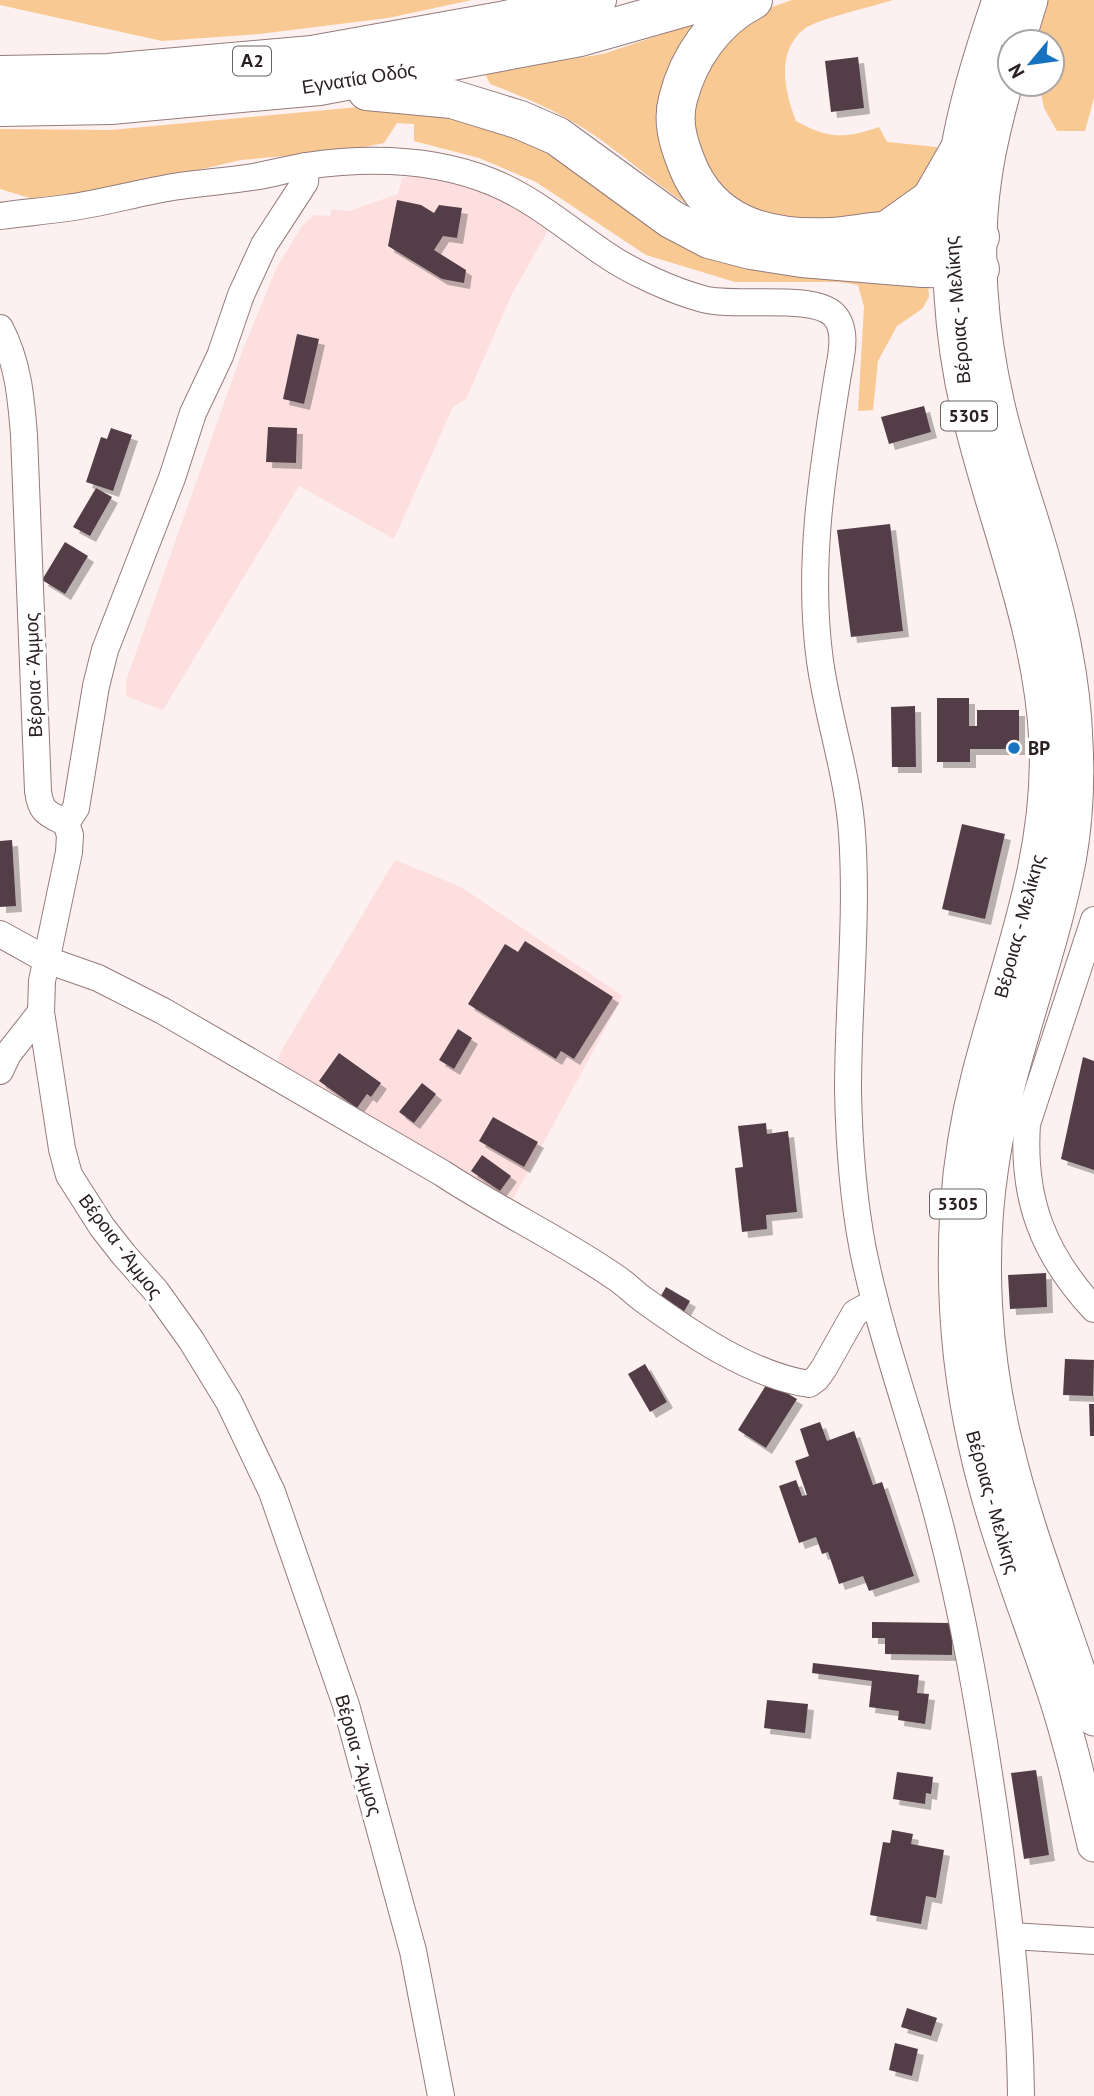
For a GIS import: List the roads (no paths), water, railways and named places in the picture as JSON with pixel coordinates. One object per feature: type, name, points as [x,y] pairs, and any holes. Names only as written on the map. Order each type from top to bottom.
[{"type":"highway","name":"Εγνατία Οδός","points":[[0,75],[108,73],[312,55],[516,10],[597,0]]},
{"type":"highway","name":"Εγνατία Οδός","points":[[0,107],[111,105],[319,86],[580,37],[710,0]]},
{"type":"highway","points":[[753,0],[719,25],[694,56],[683,80],[676,109],[677,139],[689,170],[706,198],[727,216],[753,230],[791,236],[830,237],[886,231],[965,253]]},
{"type":"highway","points":[[319,86],[452,99],[520,120],[557,136],[671,219],[709,239],[751,250],[802,258],[965,253]]},
{"type":"highway","points":[[886,231],[931,198],[958,152]]},
{"type":"main road","name":"Βέροιας - Μελίκης","points":[[999,0],[976,74],[954,172],[965,253],[985,324],[998,405],[1054,598],[1070,675],[1077,748],[1076,808],[1069,862],[1054,927],[1007,1086],[991,1168],[986,1260],[990,1355],[1016,1484],[1094,1719]]},
{"type":"main road","points":[[1022,28],[1031,0]]},
{"type":"main road","name":"Βέροιας - Μελίκης","points":[[1003,98],[965,253],[960,368],[967,410],[1024,603],[1040,680],[1046,748],[1046,796],[1038,857],[1025,915],[977,1079],[961,1163],[955,1259],[960,1360],[986,1488],[1069,1742],[1094,1845]]},
{"type":"street","points":[[0,216],[70,208],[176,187],[257,177],[306,166],[377,160],[413,162],[485,179],[524,197],[613,260],[704,299],[737,305],[766,302],[821,306],[840,322],[843,334],[841,355],[823,463],[817,522],[816,591],[820,661],[847,790],[852,834],[854,890],[848,1074],[849,1140],[862,1245],[875,1302],[937,1513],[969,1649],[1012,1937],[1021,2041],[1021,2096]]},
{"type":"street","points":[[66,823],[76,808],[96,686],[105,650],[172,478],[193,413],[220,356],[241,295],[264,245],[305,182],[306,166]]},
{"type":"street","name":"Βέροια - Άμμος","points":[[0,328],[12,350],[19,382],[24,435],[40,806],[46,813],[66,823],[70,835],[69,852],[43,981],[41,1012],[62,1149],[69,1175],[102,1227],[156,1291],[191,1340],[229,1402],[272,1492],[346,1705],[412,1951],[441,2096]]},
{"type":"street","points":[[1094,920],[1027,1124],[1025,1152],[1035,1215],[1053,1255],[1094,1309]]},
{"type":"street","points":[[0,934],[47,960],[98,978],[163,1012],[442,1174],[485,1202],[556,1240],[616,1277],[643,1300],[697,1336],[760,1370],[809,1384],[824,1368],[855,1313],[875,1302]]},
{"type":"street","points":[[0,1071],[8,1054],[41,1012]]},
{"type":"street","points":[[1012,1937],[1094,1941]]},
{"type":"place","name":"BP","points":[[1014,748]]}]
